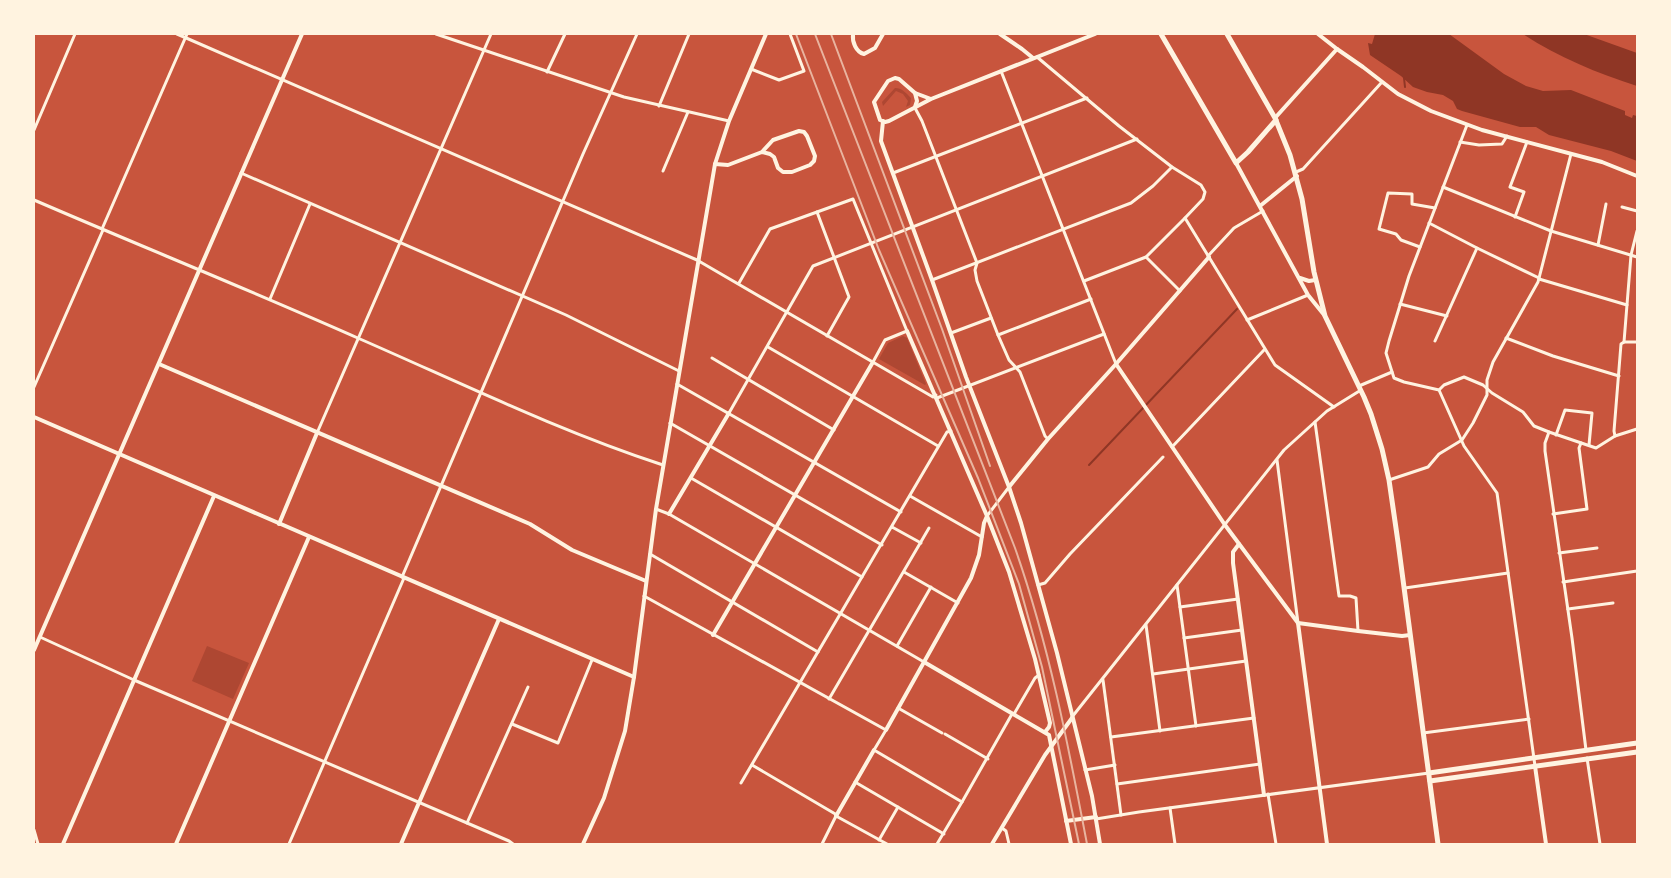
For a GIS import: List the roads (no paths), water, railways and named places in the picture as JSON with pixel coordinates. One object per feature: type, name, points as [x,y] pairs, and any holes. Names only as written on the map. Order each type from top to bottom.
[{"type":"main road","points":[[1161,34],[1236,163],[1276,119]]},
{"type":"main road","points":[[1228,34],[1276,119],[1297,174],[1315,280],[1324,316],[1360,388],[1377,430],[1389,480],[1438,844]]},
{"type":"main road","points":[[1429,773],[1637,743]]},
{"type":"main road","points":[[1430,781],[1637,752]]},
{"type":"street","points":[[34,130],[75,34]]},
{"type":"street","points":[[177,34],[186,36],[698,260],[933,397],[970,386],[1104,334]]},
{"type":"street","points":[[34,650],[302,34]]},
{"type":"street","points":[[436,34],[610,93],[729,121]]},
{"type":"street","points":[[279,524],[491,34]]},
{"type":"street","points":[[547,72],[565,34]]},
{"type":"street","points":[[288,844],[403,578],[440,486],[637,34]]},
{"type":"street","points":[[659,106],[689,34]]},
{"type":"street","points":[[583,844],[604,798],[620,750],[634,678],[656,509],[715,164],[729,121],[766,34]]},
{"type":"street","points":[[750,69],[779,80],[804,71],[790,34]]},
{"type":"street","points":[[852,34],[853,41],[858,50],[864,54],[875,48],[883,34]]},
{"type":"street","points":[[1000,34],[1087,98],[1119,126],[1172,167],[1201,185],[1205,192],[1203,199],[1146,257],[1084,282]]},
{"type":"street","points":[[882,121],[889,121],[931,99],[1095,34]]},
{"type":"street","points":[[1318,34],[1411,102],[1467,125],[1608,164],[1637,176]]},
{"type":"street","points":[[34,387],[186,36]]},
{"type":"street","points":[[1276,119],[1337,49]]},
{"type":"street","points":[[1001,71],[1116,364],[1224,525],[1298,623],[1402,636],[1410,635]]},
{"type":"street","points":[[931,99],[915,93],[899,79],[895,78],[888,81],[874,102],[882,121],[880,138],[970,386],[1009,487],[1057,653],[1096,818],[1100,844]]},
{"type":"street","points":[[822,844],[855,782],[971,578],[979,555],[984,523],[987,516],[1048,438],[1116,364],[1234,228],[1261,208],[1303,169],[1382,82]]},
{"type":"street","points":[[915,93],[917,101],[915,108],[922,121],[977,263],[975,270],[977,281],[991,318],[1009,360],[1020,372],[1045,436],[1048,438]]},
{"type":"street","points":[[893,173],[1087,98]]},
{"type":"street","points":[[663,171],[688,112]]},
{"type":"street","points":[[1439,390],[1394,378],[1386,353],[1400,304],[1420,247],[1467,125]]},
{"type":"street","points":[[715,164],[728,165],[762,152],[773,140],[799,131],[804,132],[807,136],[815,156],[814,161],[810,165],[792,172],[783,172],[778,168],[774,157],[762,152]]},
{"type":"street","points":[[1460,142],[1479,145],[1502,144],[1507,136]]},
{"type":"street","points":[[669,514],[768,347],[813,266],[1137,139]]},
{"type":"street","points":[[1515,217],[1524,192],[1510,187],[1527,142]]},
{"type":"street","points":[[1389,480],[1428,467],[1439,454],[1462,440],[1473,422],[1487,395],[1487,380],[1493,362],[1539,279],[1571,154]]},
{"type":"street","points":[[1236,163],[1308,295],[1324,316]]},
{"type":"street","points":[[932,280],[1131,203],[1153,186],[1172,167]]},
{"type":"street","points":[[241,174],[566,315],[679,371]]},
{"type":"street","points":[[1443,188],[1551,231],[1637,257]]},
{"type":"street","points":[[1420,247],[1401,240],[1396,234],[1379,228],[1388,194],[1412,194],[1412,204],[1435,208]]},
{"type":"street","points":[[739,284],[770,229],[853,199],[1009,572],[1039,676],[1050,723],[1045,732]]},
{"type":"street","points":[[34,200],[618,450],[664,465]]},
{"type":"street","points":[[270,300],[310,204]]},
{"type":"street","points":[[1598,245],[1606,204]]},
{"type":"street","points":[[1622,207],[1637,211]]},
{"type":"street","points":[[817,212],[849,296],[827,336]]},
{"type":"street","points":[[1185,218],[1264,350],[1275,365],[1334,407]]},
{"type":"street","points":[[1429,223],[1539,279],[1626,305]]},
{"type":"street","points":[[1614,436],[1621,344],[1624,342],[1631,255],[1637,231]]},
{"type":"street","points":[[1435,340],[1477,248]]},
{"type":"street","points":[[1146,257],[1180,291]]},
{"type":"street","points":[[1300,278],[1308,281],[1315,280]]},
{"type":"street","points":[[1247,320],[1308,295]]},
{"type":"street","points":[[998,335],[1091,299]]},
{"type":"street","points":[[1400,304],[1447,316]]},
{"type":"street","points":[[951,333],[991,318]]},
{"type":"street","points":[[713,635],[885,340],[907,331]]},
{"type":"street","points":[[1506,338],[1553,356],[1619,376]]},
{"type":"street","points":[[1624,342],[1637,342]]},
{"type":"street","points":[[768,347],[938,446]]},
{"type":"street","points":[[1172,447],[1264,350]]},
{"type":"street","points":[[712,358],[834,430]]},
{"type":"street","points":[[159,364],[530,524],[572,550],[646,581]]},
{"type":"street","points":[[992,844],[1051,746],[1276,459],[1315,422],[1334,407],[1360,388],[1392,372]]},
{"type":"street","points":[[1439,390],[1444,385],[1464,377],[1483,385],[1522,412],[1534,426],[1596,448],[1614,436],[1637,429]]},
{"type":"street","points":[[677,384],[901,512]]},
{"type":"street","points":[[1439,390],[1468,452],[1497,493],[1546,844]]},
{"type":"street","points":[[1556,434],[1565,410],[1592,412],[1589,446]]},
{"type":"street","points":[[34,417],[634,678]]},
{"type":"street","points":[[1315,422],[1339,596],[1356,598],[1358,631]]},
{"type":"street","points":[[670,424],[882,545]]},
{"type":"street","points":[[741,783],[882,545],[938,446],[947,432],[951,431]]},
{"type":"street","points":[[1549,432],[1545,443],[1545,451],[1586,750]]},
{"type":"street","points":[[1554,514],[1587,509],[1579,448],[1581,443]]},
{"type":"street","points":[[1038,585],[1045,583],[1163,457]]},
{"type":"street","points":[[1276,459],[1328,844]]},
{"type":"street","points":[[690,478],[862,577]]},
{"type":"street","points":[[63,844],[214,496]]},
{"type":"street","points":[[910,496],[982,537]]},
{"type":"street","points":[[656,509],[669,514],[1049,734],[1071,844]]},
{"type":"street","points":[[892,527],[920,543]]},
{"type":"street","points":[[829,699],[929,528]]},
{"type":"street","points":[[176,844],[309,537]]},
{"type":"street","points":[[1239,544],[1233,552],[1233,563],[1260,764],[1276,844]]},
{"type":"street","points":[[1559,553],[1597,548]]},
{"type":"street","points":[[650,554],[818,652]]},
{"type":"street","points":[[1563,582],[1637,571]]},
{"type":"street","points":[[904,572],[958,603]]},
{"type":"street","points":[[1404,588],[1508,573]]},
{"type":"street","points":[[1177,585],[1196,726]]},
{"type":"street","points":[[897,646],[930,587]]},
{"type":"street","points":[[644,596],[886,730]]},
{"type":"street","points":[[1180,607],[1238,599]]},
{"type":"street","points":[[1568,609],[1613,603]]},
{"type":"street","points":[[401,844],[499,619]]},
{"type":"street","points":[[1146,624],[1160,731]]},
{"type":"street","points":[[1184,638],[1242,630]]},
{"type":"street","points":[[40,637],[134,680],[509,840],[513,844]]},
{"type":"street","points":[[512,724],[558,743],[592,660]]},
{"type":"street","points":[[1153,674],[1246,661]]},
{"type":"street","points":[[937,844],[1035,678],[1039,676]]},
{"type":"street","points":[[1103,680],[1121,815]]},
{"type":"street","points":[[467,823],[528,687]]},
{"type":"street","points":[[898,708],[988,759]]},
{"type":"street","points":[[1111,737],[1254,718]]},
{"type":"street","points":[[1423,733],[1529,719]]},
{"type":"street","points":[[874,750],[962,802]]},
{"type":"street","points":[[1587,758],[1600,844]]},
{"type":"street","points":[[1117,784],[1260,764]]},
{"type":"street","points":[[752,765],[887,844]]},
{"type":"street","points":[[1085,770],[1115,766]]},
{"type":"street","points":[[1066,821],[1429,773]]},
{"type":"street","points":[[855,782],[944,834]]},
{"type":"street","points":[[879,840],[898,807]]},
{"type":"street","points":[[1170,808],[1175,844]]},
{"type":"street","points":[[1002,828],[1006,831],[1009,844]]},
{"type":"street","points":[[34,830],[38,844]]},
{"type":"waterway","points":[[1404,78],[1405,87]]},
{"type":"waterway","points":[[1089,465],[1237,309]]},
{"type":"railway","points":[[796,34],[879,250],[978,478],[1019,584],[1042,667],[1079,844]]},
{"type":"railway","points":[[815,34],[1015,548],[1048,658],[1087,844]]},
{"type":"railway","points":[[831,34],[942,329],[990,466]]}]
